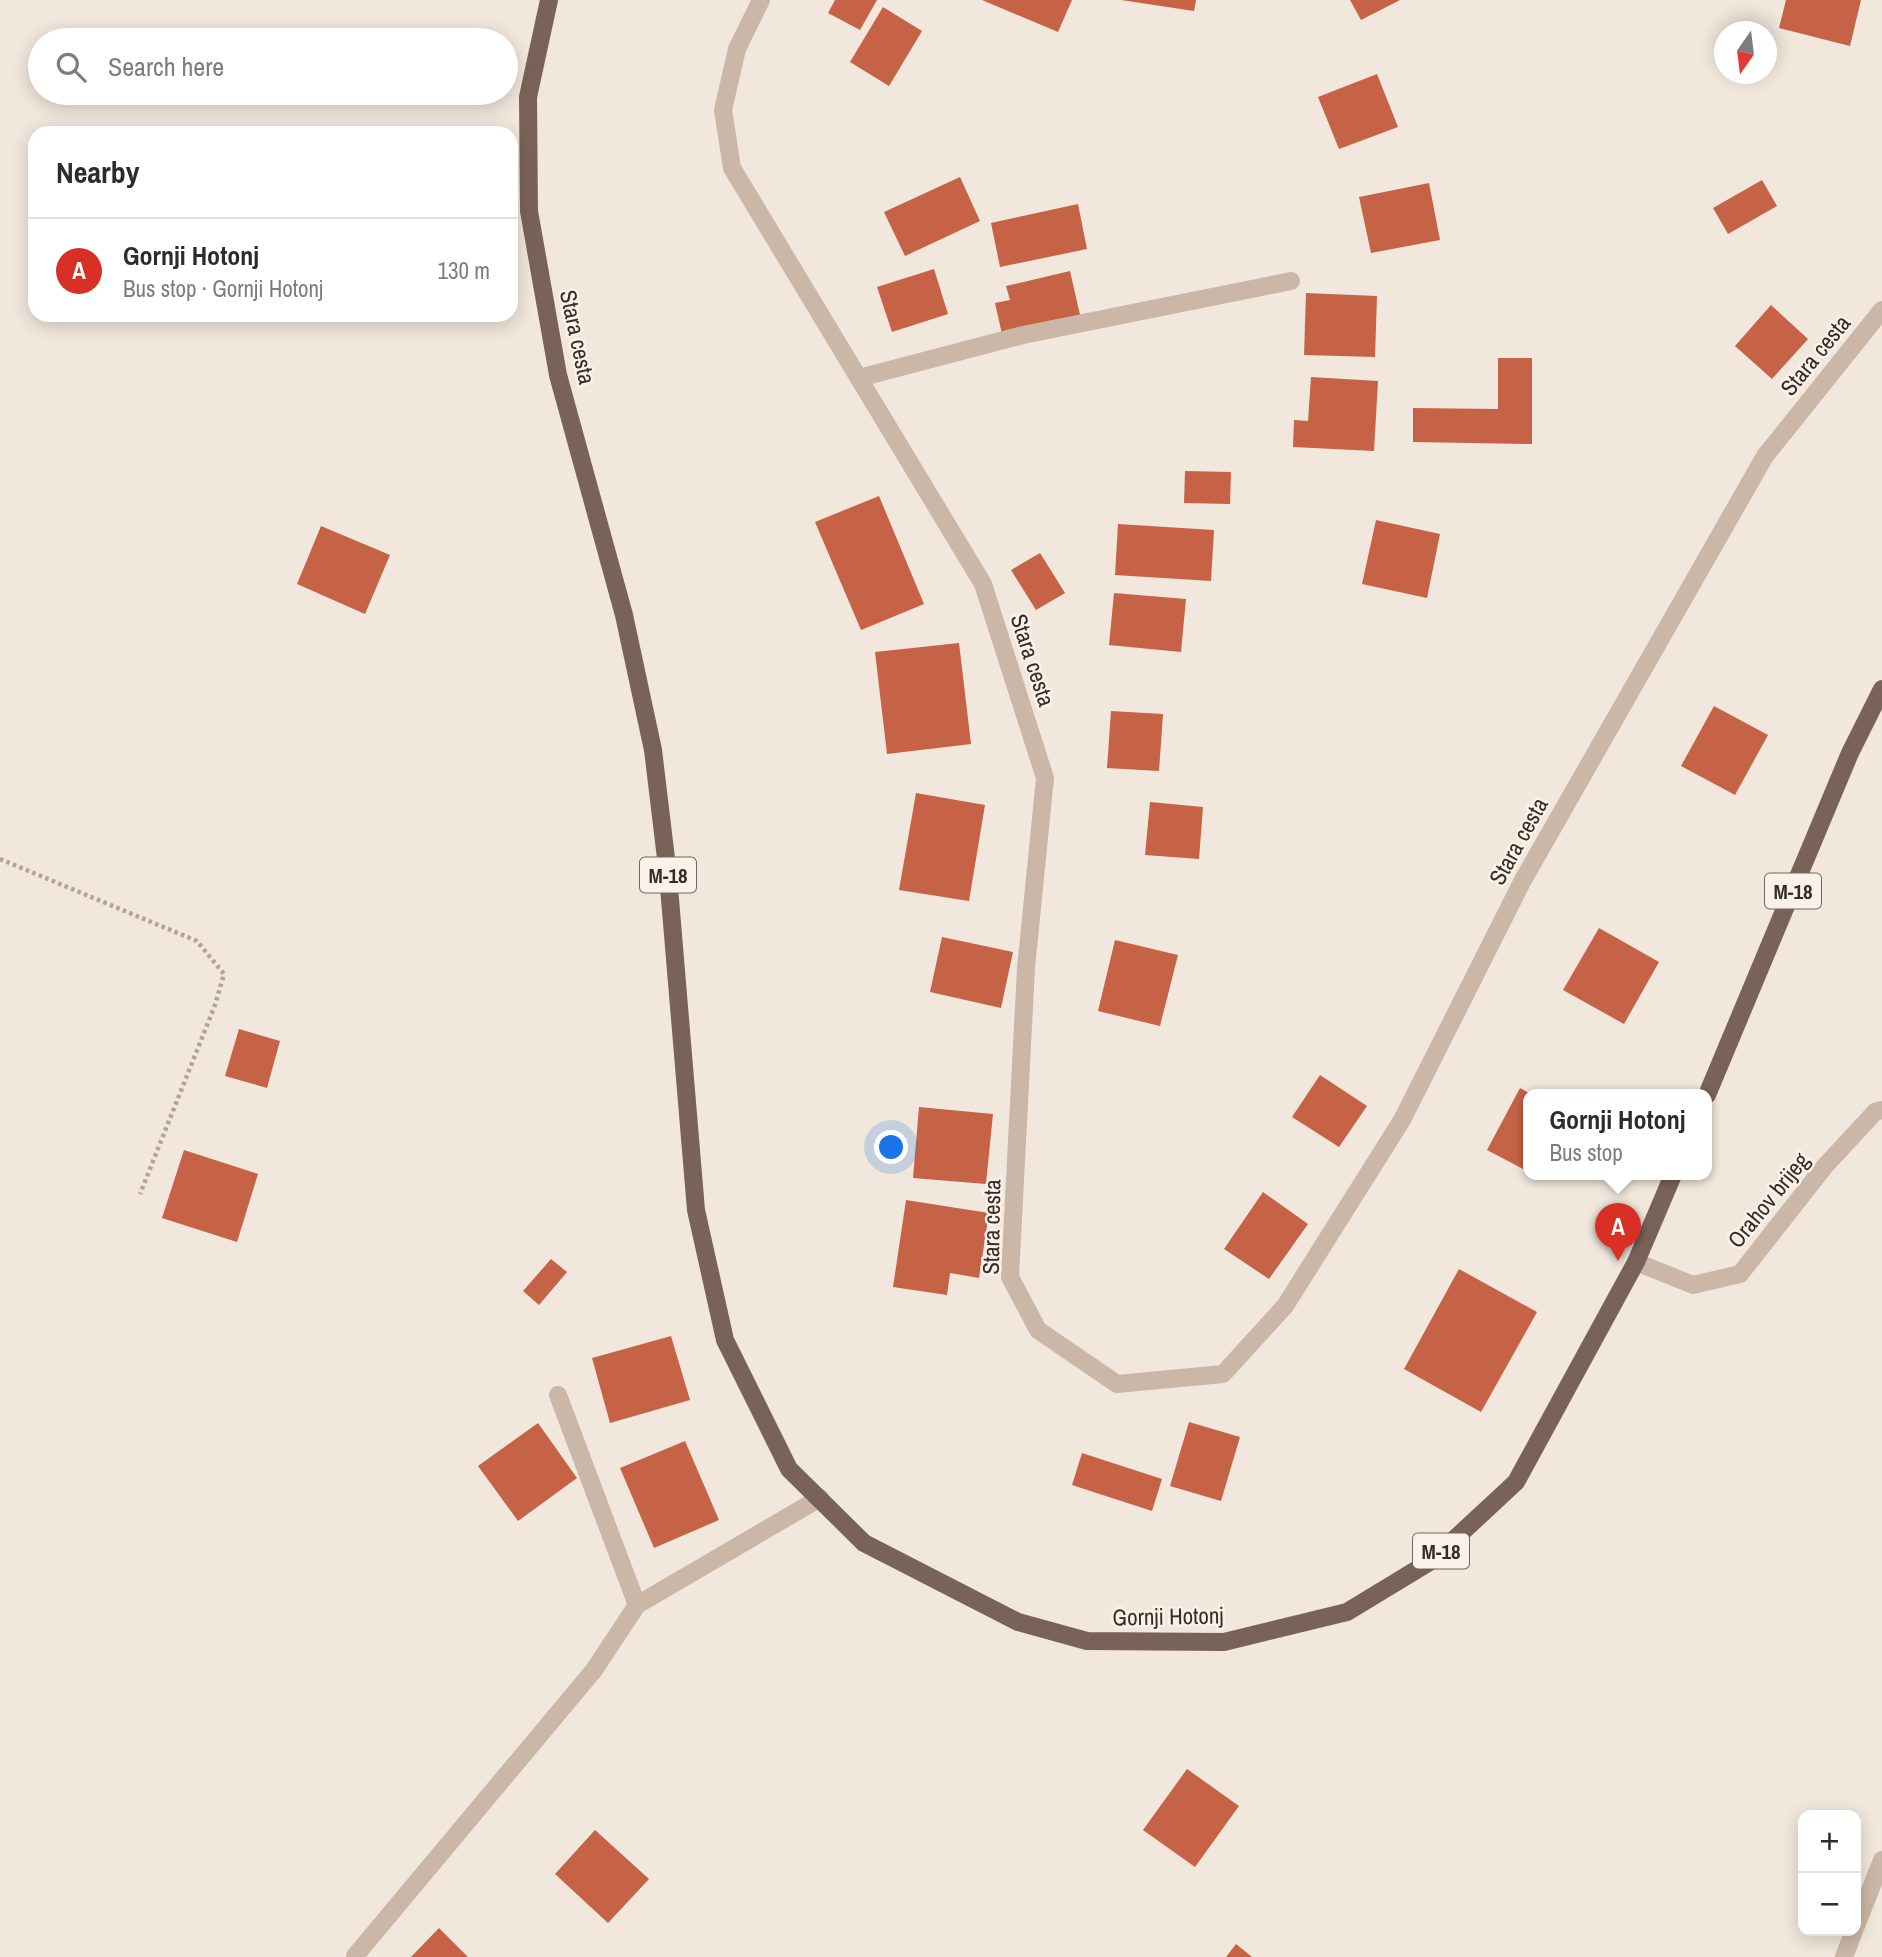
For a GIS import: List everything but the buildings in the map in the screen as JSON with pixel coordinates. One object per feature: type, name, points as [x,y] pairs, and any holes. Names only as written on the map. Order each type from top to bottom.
[{"type":"main road","name":"Stara cesta","points":[[549,0],[528,97],[528,211],[558,375],[624,615],[653,751],[668,875],[696,1210],[725,1340],[789,1468],[864,1542],[1018,1622]]},
{"type":"main road","name":"M-18","points":[[1710,1089],[1850,753],[1882,689]]},
{"type":"main road","name":"Gornji Hotonj","points":[[1018,1622],[1087,1641],[1224,1642],[1347,1612],[1430,1561],[1516,1482],[1636,1262],[1671,1180]]},
{"type":"street","name":"Stara cesta","points":[[761,0],[737,49],[723,110],[732,167],[983,584],[1045,778],[1026,968],[1010,1277],[1038,1330],[1117,1384],[1223,1374],[1285,1306],[1402,1120],[1523,880],[1765,456],[1882,310]]},
{"type":"street","points":[[859,378],[1023,335],[1291,281]]},
{"type":"street","name":"Orahov brijeg","points":[[1636,1262],[1693,1285],[1740,1274],[1825,1167],[1875,1112],[1882,1110]]},
{"type":"street","points":[[558,1395],[637,1605]]},
{"type":"street","points":[[355,1956],[594,1670],[637,1605],[663,1587],[820,1498]]},
{"type":"street","points":[[1861,1914],[1882,1860]]},
{"type":"street","points":[[1844,1957],[1852,1936]]},
{"type":"path","points":[[0,859],[198,941],[224,974],[215,1005],[140,1194]]},
{"type":"place","name":"Gornji Hotonj","points":[[1618,1261]]}]
